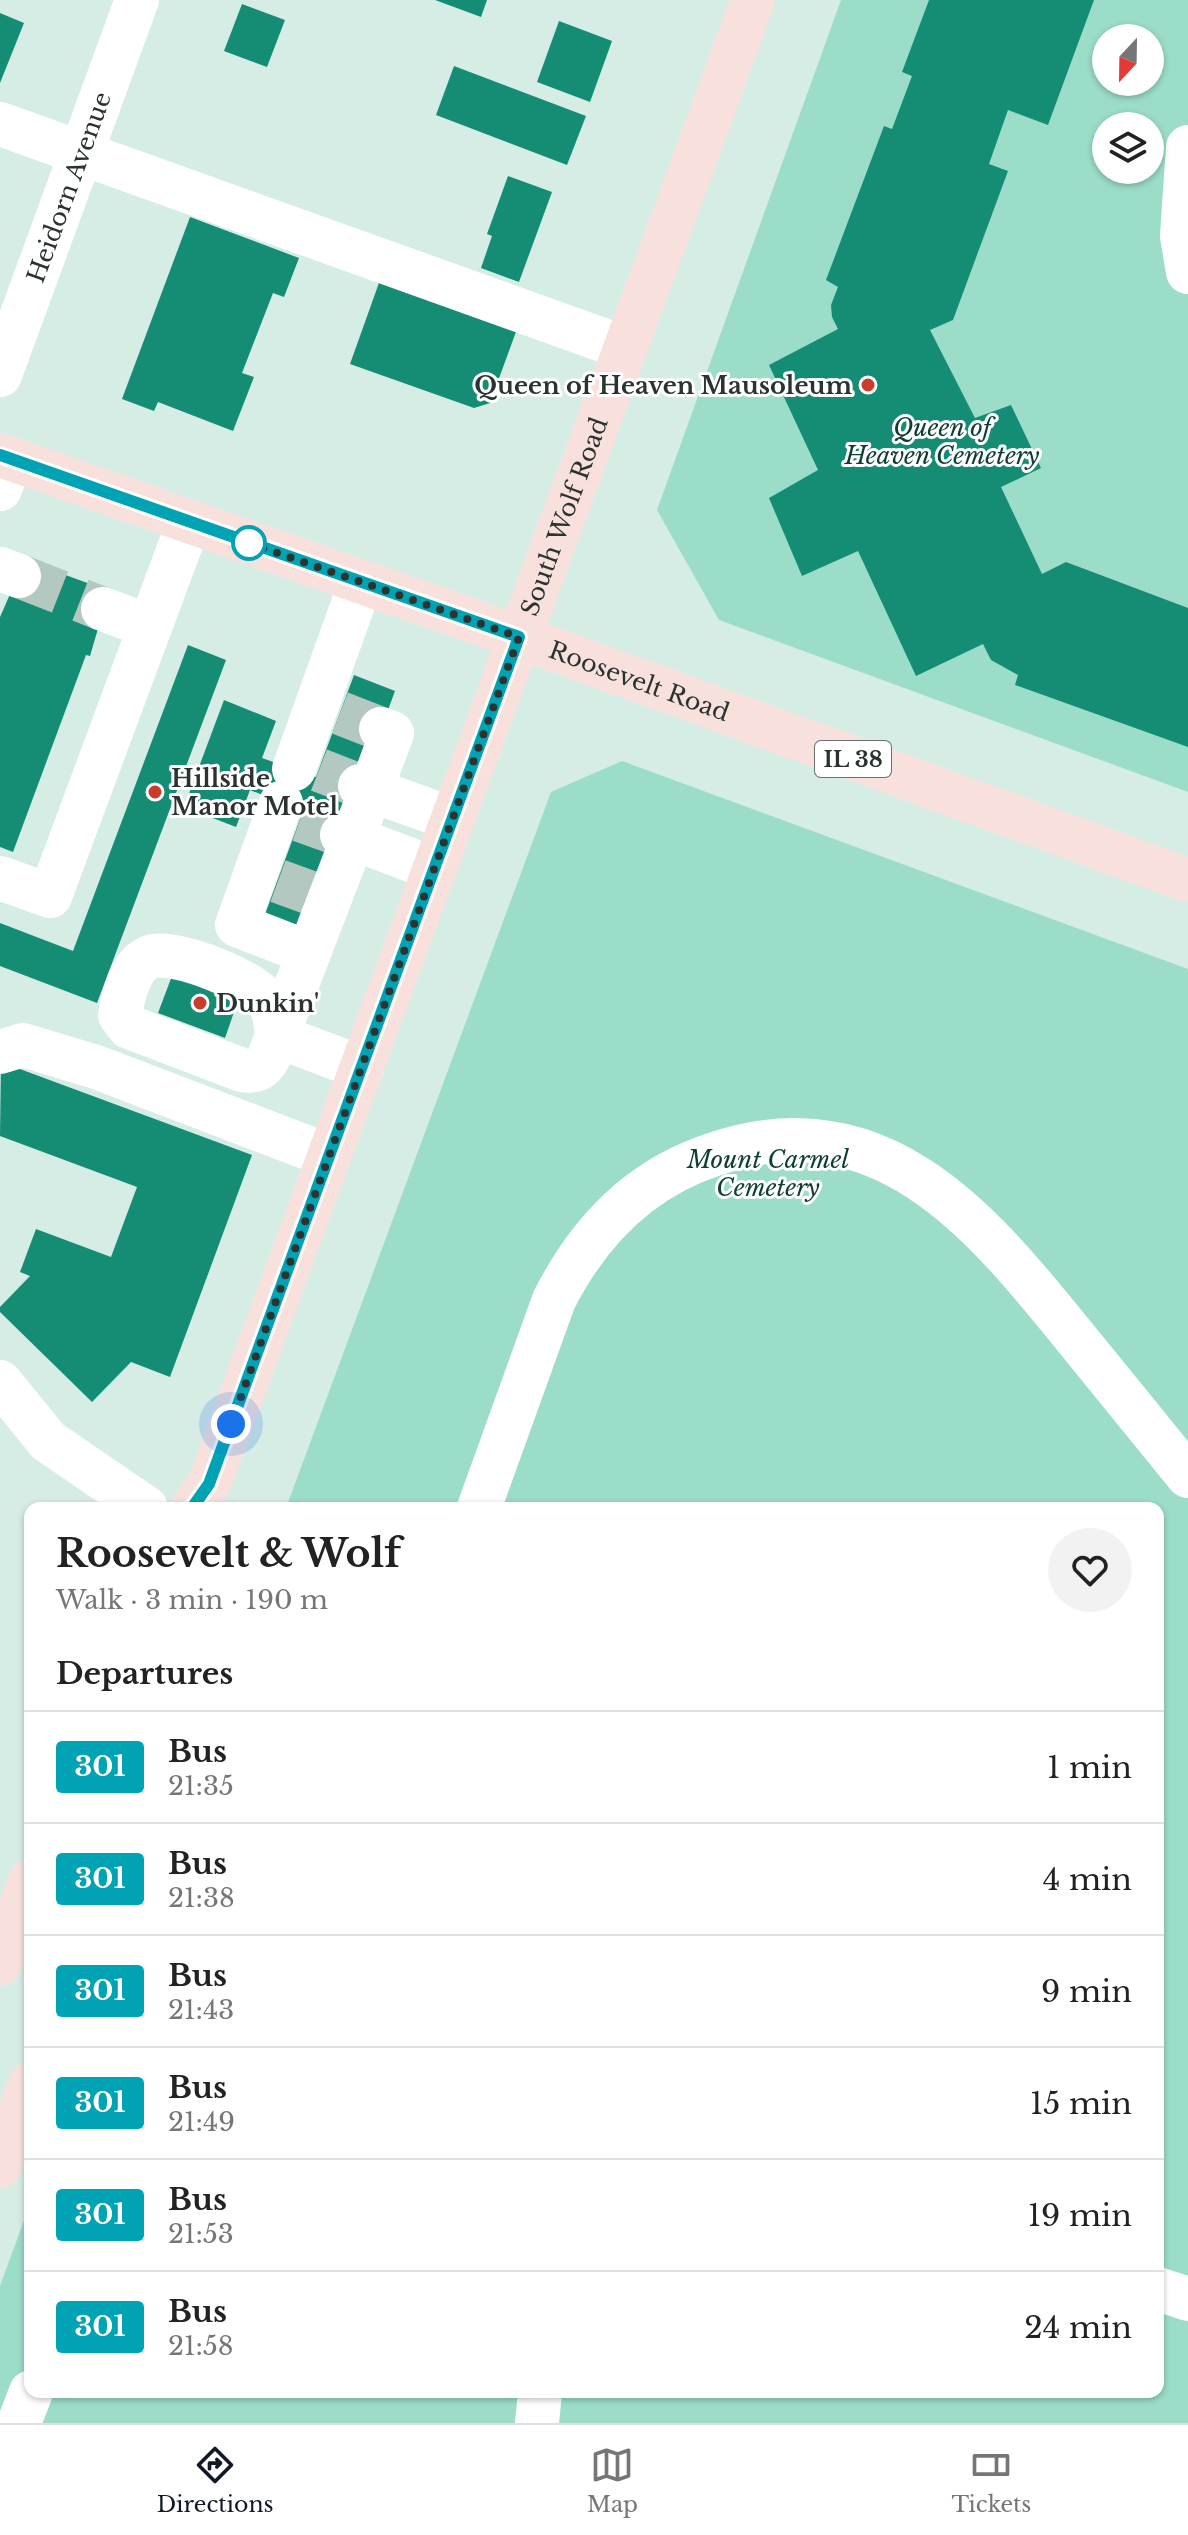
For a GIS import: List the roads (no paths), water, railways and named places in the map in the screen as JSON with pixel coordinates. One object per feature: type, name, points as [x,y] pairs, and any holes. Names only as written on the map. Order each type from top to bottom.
[{"type":"main road","name":"South Wolf Road","points":[[203,1500],[753,0]]},
{"type":"main road","name":"Roosevelt Road","points":[[4,468],[189,522],[519,637],[1188,880]]},
{"type":"main road","points":[[0,1964],[24,1898]]},
{"type":"main road","points":[[0,2166],[24,2100]]},
{"type":"street","name":"Heidorn Avenue","points":[[0,375],[137,0]]},
{"type":"street","points":[[0,124],[625,348]]},
{"type":"street","points":[[1188,147],[1182,236],[1188,272]]},
{"type":"street","points":[[0,878],[50,896],[189,522]]},
{"type":"street","points":[[309,953],[237,925],[267,877],[295,789],[329,708],[361,582]]},
{"type":"street","points":[[103,609],[150,627]]},
{"type":"street","points":[[362,1068],[277,1036],[309,953],[324,898],[347,837],[392,733],[381,729]]},
{"type":"street","points":[[366,788],[452,819]]},
{"type":"street","points":[[347,837],[434,869]]},
{"type":"street","points":[[0,1052],[23,1045],[96,1067],[329,1156]]},
{"type":"street","points":[[481,1502],[554,1300],[570,1268],[593,1237],[614,1213],[669,1172],[736,1146],[773,1140],[813,1139],[849,1146],[882,1157],[944,1195],[972,1220],[1042,1297],[1188,1476]]},
{"type":"street","points":[[0,1382],[48,1441],[137,1502]]},
{"type":"street","points":[[1164,2291],[1188,2299]]},
{"type":"street","points":[[19,2423],[29,2398]]},
{"type":"street","points":[[537,2423],[539,2398]]},
{"type":"tunnel","points":[[19,576],[103,609]]},
{"type":"tunnel","points":[[340,713],[381,729]]},
{"type":"tunnel","points":[[319,770],[360,786]]},
{"type":"tunnel","points":[[300,820],[342,835]]},
{"type":"tunnel","points":[[278,881],[319,896]]},
{"type":"place","name":"Queen of Heaven Mausoleum","points":[[868,385]]},
{"type":"place","name":"Hillside Manor Motel","points":[[155,792]]},
{"type":"place","name":"Dunkin'","points":[[200,1003]]},
{"type":"park label","name":"Queen of Heaven Cemetery","points":[[942,441]]},
{"type":"park label","name":"Mount Carmel Cemetery","points":[[768,1173]]}]
